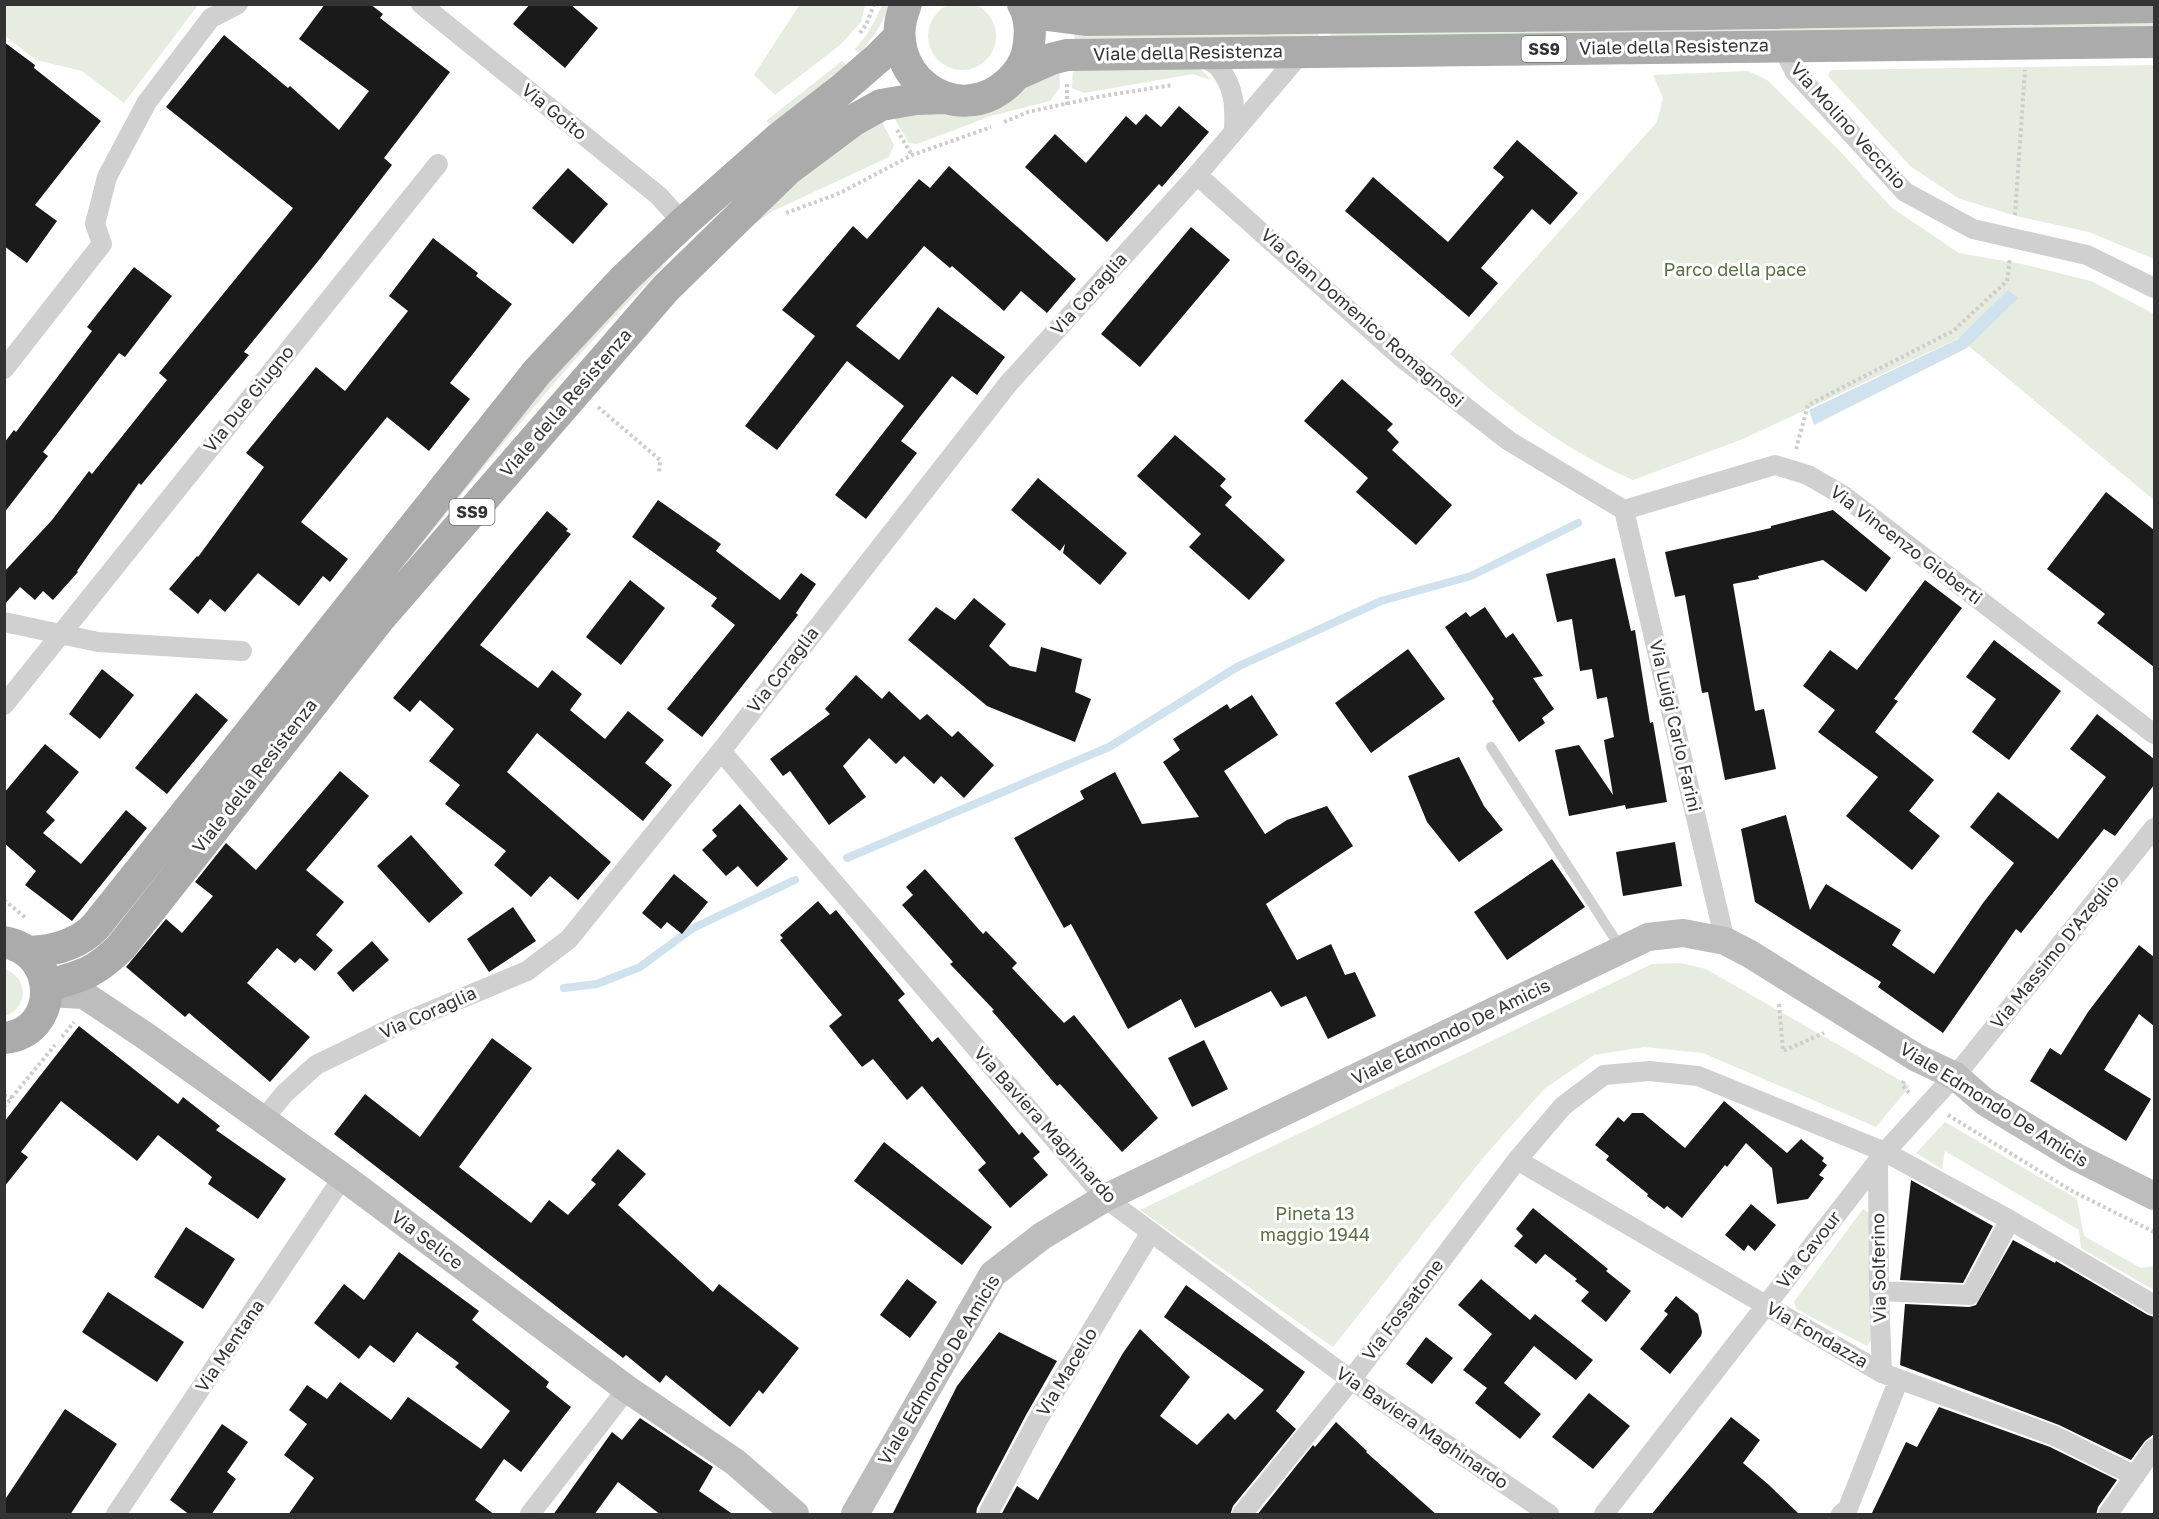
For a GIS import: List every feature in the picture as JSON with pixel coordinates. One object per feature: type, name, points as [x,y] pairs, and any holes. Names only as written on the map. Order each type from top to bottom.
[{"type":"main road","name":"Viale della Resistenza","points":[[906,4],[901,17],[899,37],[903,57],[912,75],[927,89],[946,98]]},
{"type":"main road","name":"Viale della Resistenza","points":[[1024,6],[1047,15],[1086,20],[1705,9],[2154,7]]},
{"type":"main road","name":"Viale della Resistenza","points":[[46,989],[89,973],[108,960],[120,947],[379,619],[666,288],[787,170],[854,120],[881,105],[916,99],[965,100],[985,97],[1003,88],[1017,74],[1030,42],[1030,24],[1024,6]]},
{"type":"main road","name":"Viale della Resistenza","points":[[17,947],[44,951],[64,946],[84,938],[96,926],[537,372],[624,279],[683,223],[778,139],[841,90],[899,37]]},
{"type":"main road","name":"Viale della Resistenza","points":[[1017,74],[1067,55],[2154,42]]},
{"type":"main road","points":[[4,1064],[41,1013],[46,989],[44,973],[38,962],[17,947]]},
{"type":"main road","points":[[4,1038],[23,1032],[34,1022]]},
{"type":"street","points":[[4,369],[102,244],[95,224],[107,177],[147,102],[211,18],[238,4]]},
{"type":"street","name":"Via Goito","points":[[421,4],[659,196],[683,223]]},
{"type":"street","name":"Via Molino Vecchio","points":[[1786,45],[1788,58],[1796,72],[1905,192],[1973,230],[2087,255],[2154,288]]},
{"type":"street","name":"Via Coraglia","points":[[263,1120],[284,1094],[315,1065],[400,1024],[527,970],[570,939],[721,751],[1008,384],[1197,175],[1302,52]]},
{"type":"street","points":[[1198,54],[1218,67],[1230,87],[1235,104],[1234,131]]},
{"type":"street","name":"Via Due Giugno","points":[[4,705],[438,164]]},
{"type":"street","name":"Via Gian Domenico Romagnosi","points":[[1197,175],[1401,357],[1509,441],[1624,510]]},
{"type":"street","name":"Via Vincenzo Gioberti","points":[[1624,510],[1774,465],[1808,475],[1844,496],[2154,734]]},
{"type":"street","name":"Via Luigi Carlo Farini","points":[[1624,510],[1725,941]]},
{"type":"street","points":[[4,622],[98,642],[242,651]]},
{"type":"street","name":"Via Baviera Maghinardo","points":[[721,751],[1105,1198],[1351,1380],[1549,1515]]},
{"type":"street","name":"Via Massimo D'Azeglio","points":[[1954,1076],[2154,828]]},
{"type":"street","name":"Viale Edmondo De Amicis","points":[[855,1515],[993,1274],[1042,1236],[1105,1198],[1648,937],[1683,933],[1725,941],[1750,954],[1917,1058],[1954,1076],[1985,1102],[2076,1157],[2154,1196]]},
{"type":"street","name":"Via Selice","points":[[46,989],[84,994],[147,1036],[343,1177],[627,1389],[735,1462],[795,1515]]},
{"type":"street","points":[[1517,1160],[1563,1106],[1604,1075],[1649,1071],[1698,1076],[1881,1157],[1904,1160],[2154,1305]]},
{"type":"street","name":"Via Cavour","points":[[1604,1515],[1881,1157],[1954,1076]]},
{"type":"street","name":"Via Solferino","points":[[1841,1515],[1848,1508],[1890,1376],[1879,1291],[1881,1157]]},
{"type":"street","name":"Via Fondazza","points":[[1517,1160],[1890,1376],[2055,1436],[2135,1476]]},
{"type":"street","name":"Via Fossatone","points":[[1242,1515],[1351,1380],[1517,1160]]},
{"type":"street","name":"Via Mentana","points":[[116,1515],[343,1177]]},
{"type":"street","points":[[1879,1291],[1970,1295],[2010,1220]]},
{"type":"street","name":"Via Macello","points":[[988,1515],[1037,1421],[1151,1232]]},
{"type":"street","points":[[530,1515],[627,1389]]},
{"type":"street","points":[[2108,1515],[2154,1448]]},
{"type":"lane","points":[[1491,747],[1622,950]]},
{"type":"path","points":[[1791,470],[1808,405],[1953,331],[2007,281],[2013,238],[2025,60]]},
{"type":"path","points":[[781,214],[840,193],[912,155],[1028,112],[1097,97],[1182,83]]},
{"type":"path","points":[[591,402],[660,460],[659,474]]},
{"type":"path","points":[[1769,998],[1788,1009]]},
{"type":"path","points":[[1779,1004],[1783,1051],[1826,1032],[1817,1026]]},
{"type":"path","points":[[4,1107],[74,1022],[103,1027],[112,1014]]},
{"type":"path","points":[[1905,1077],[1902,1085],[1908,1093]]},
{"type":"path","points":[[4,1095],[12,1098]]},
{"type":"green space","points":[[955,2],[969,2],[981,7],[991,17],[996,36],[991,55],[981,65],[969,70],[955,70],[943,65],[933,55],[928,43],[928,29],[933,17],[943,7]]},
{"type":"green space","points":[[800,4],[865,5],[861,22],[840,45],[775,95],[754,75]]},
{"type":"green space","points":[[4,5],[198,5],[124,103],[82,71],[36,60],[5,36]]},
{"type":"green space","points":[[882,5],[890,5],[880,26],[860,54],[855,49],[871,28]]},
{"type":"green space","points":[[2154,22],[2154,27],[1330,40],[1331,33]]},
{"type":"green space","points":[[1319,32],[1318,39],[1075,40],[1074,34]]},
{"type":"green space","points":[[842,61],[846,65],[771,125],[766,121]]},
{"type":"green space","points":[[2154,65],[2154,259],[2089,232],[2020,217],[1960,199],[1910,166],[1828,76],[1831,70]]},
{"type":"green space","points":[[1073,67],[1200,69],[1210,78],[1193,74],[1084,93],[1072,88]]},
{"type":"green space","points":[[1059,69],[1060,87],[1050,101],[991,116],[917,144],[909,143],[893,116],[1033,80]]},
{"type":"green space","name":"Parco della pace","points":[[1748,71],[1767,80],[1836,147],[1892,208],[1959,253],[2027,265],[2091,281],[2154,314],[2154,500],[1959,338],[1743,439],[1633,480],[1607,468],[1559,440],[1492,391],[1450,354],[1657,122],[1663,98],[1653,75]]},
{"type":"green space","points":[[881,120],[894,145],[889,157],[771,212],[738,236],[816,162]]},
{"type":"green space","points":[[659,262],[663,267],[578,356],[343,641],[550,375]]},
{"type":"green space","name":"Pineta 13 maggio 1944","points":[[1680,963],[1706,969],[1910,1086],[1876,1127],[1703,1053],[1644,1047],[1594,1055],[1544,1089],[1483,1158],[1333,1347],[1140,1210],[1652,964]]},
{"type":"green space","points":[[4,969],[18,979],[23,992],[18,1006],[5,1016]]},
{"type":"green space","points":[[1945,1122],[2077,1199],[2084,1236],[2141,1268],[2154,1266],[2154,1290],[2081,1248],[2079,1230],[1945,1151],[1942,1169],[1916,1153]]},
{"type":"green space","points":[[1863,1209],[1871,1214],[1873,1338],[1867,1346],[1796,1309],[1794,1302]]},
{"type":"water","points":[[2008,290],[2018,298],[1967,348],[1814,425],[1809,410],[1958,339]]},
{"type":"building","points":[[325,4],[370,4],[383,14],[380,18],[450,72],[384,158],[392,165],[244,352],[249,355],[141,485],[139,483],[78,572],[53,600],[43,591],[35,600],[20,587],[4,605],[4,572],[52,520],[89,471],[92,474],[167,380],[159,373],[293,208],[166,107],[224,35],[288,88],[290,86],[339,130],[369,91],[299,39]]},
{"type":"building","points":[[530,4],[570,4],[598,28],[565,68],[513,24]]},
{"type":"building","points":[[4,42],[101,121],[35,205],[57,221],[27,263],[4,246]]},
{"type":"building","points":[[1179,106],[1209,132],[1162,187],[1159,184],[1107,242],[1025,167],[1055,134],[1086,163],[1126,116],[1136,125],[1146,114],[1161,127]]},
{"type":"building","points":[[1517,140],[1578,193],[1550,225],[1532,209],[1481,268],[1498,283],[1469,317],[1345,211],[1373,177],[1448,242],[1504,177],[1493,168]]},
{"type":"building","points":[[949,166],[1076,279],[1047,313],[1021,291],[1004,311],[952,266],[950,268],[924,246],[856,326],[899,360],[938,307],[1005,357],[977,395],[952,376],[901,441],[917,453],[866,519],[835,495],[904,406],[847,361],[777,450],[745,426],[815,336],[782,310],[853,226],[867,239],[919,179],[930,188]]},
{"type":"building","points":[[568,168],[608,204],[573,244],[532,208]]},
{"type":"building","points":[[1191,227],[1230,260],[1140,367],[1101,334]]},
{"type":"building","points":[[433,238],[478,273],[476,276],[512,304],[450,383],[470,399],[429,451],[387,417],[301,522],[348,559],[330,582],[323,576],[299,606],[258,573],[225,612],[210,599],[198,614],[169,589],[198,557],[264,467],[246,453],[316,367],[345,391],[408,311],[389,296]]},
{"type":"building","points":[[134,267],[172,296],[125,357],[119,353],[43,452],[48,456],[4,513],[4,443],[14,430],[16,432],[92,331],[87,327]]},
{"type":"building","points":[[1342,379],[1393,424],[1387,430],[1399,442],[1392,450],[1452,505],[1416,545],[1356,492],[1368,478],[1304,421]]},
{"type":"building","points":[[1175,435],[1226,479],[1220,486],[1232,497],[1225,505],[1285,560],[1249,600],[1189,547],[1201,534],[1137,476]]},
{"type":"building","points":[[1038,478],[1127,553],[1100,585],[1063,553],[1065,544],[1060,551],[1011,510]]},
{"type":"building","points":[[2106,492],[2154,530],[2154,667],[2097,623],[2105,614],[2047,569]]},
{"type":"building","points":[[658,500],[721,544],[716,551],[780,600],[801,573],[816,584],[796,613],[798,615],[702,737],[667,709],[735,625],[711,606],[717,598],[632,537]]},
{"type":"building","points":[[1833,510],[1891,558],[1866,592],[1823,560],[1758,576],[1759,579],[1733,584],[1755,711],[1764,709],[1776,769],[1725,780],[1708,692],[1702,693],[1685,595],[1675,597],[1665,552],[1771,528],[1771,526]]},
{"type":"building","points":[[547,511],[571,534],[480,645],[538,688],[552,670],[582,694],[570,710],[605,739],[628,711],[664,740],[645,763],[672,785],[643,821],[537,733],[507,772],[611,862],[578,900],[550,876],[531,897],[494,865],[506,851],[445,804],[460,785],[429,761],[454,729],[420,700],[410,712],[393,698]]},
{"type":"building","points":[[1615,558],[1631,631],[1635,630],[1650,723],[1653,722],[1667,802],[1626,809],[1625,805],[1569,816],[1555,750],[1579,745],[1613,795],[1604,740],[1614,737],[1607,697],[1597,699],[1592,669],[1580,671],[1572,619],[1557,622],[1546,574]]},
{"type":"building","points":[[630,580],[665,608],[621,665],[586,637]]},
{"type":"building","points":[[1925,580],[1962,608],[1894,699],[1898,701],[1875,732],[1934,780],[1909,811],[1940,836],[1912,870],[1846,816],[1878,777],[1818,732],[1835,710],[1803,686],[1830,650],[1857,670]]},
{"type":"building","points":[[974,598],[1006,624],[989,646],[1010,666],[1036,672],[1041,647],[1082,659],[1075,692],[1091,699],[1075,742],[987,706],[908,640],[936,607],[955,620]]},
{"type":"building","points":[[1485,607],[1506,638],[1513,633],[1543,676],[1533,678],[1554,709],[1542,718],[1545,723],[1519,742],[1492,701],[1494,699],[1445,627],[1466,612],[1470,617]]},
{"type":"building","points":[[1994,640],[2061,691],[2009,760],[1972,732],[1996,699],[1966,677]]},
{"type":"building","points":[[1408,649],[1445,699],[1371,753],[1335,703]]},
{"type":"building","points":[[102,669],[134,695],[100,739],[69,714]]},
{"type":"building","points":[[856,675],[882,699],[889,691],[920,720],[927,714],[952,737],[958,731],[994,765],[964,798],[941,776],[934,784],[904,756],[896,764],[869,738],[843,766],[866,797],[829,825],[790,771],[783,776],[770,759],[830,714],[825,709]]},
{"type":"building","points":[[196,693],[228,720],[167,794],[135,768]]},
{"type":"building","points":[[1252,695],[1278,735],[1224,771],[1265,834],[1287,820],[1327,806],[1353,846],[1266,904],[1297,960],[1331,944],[1345,975],[1355,972],[1376,1016],[1328,1039],[1306,996],[1281,1007],[1271,991],[1195,1028],[1181,999],[1128,1029],[1071,924],[1064,928],[1014,838],[1084,799],[1080,791],[1115,772],[1142,824],[1199,817],[1163,762],[1180,750],[1173,739],[1227,704],[1230,709]]},
{"type":"building","points":[[2097,714],[2154,759],[2154,785],[2115,836],[2104,829],[2021,933],[2016,929],[1943,1033],[1878,987],[1881,982],[1755,902],[1741,829],[1786,815],[1810,910],[1826,884],[1901,930],[1892,945],[1934,974],[2014,863],[1970,827],[1998,792],[2058,839],[2106,777],[2070,749]]},
{"type":"building","points":[[45,744],[79,772],[46,812],[55,820],[43,833],[81,864],[126,810],[147,828],[72,921],[25,885],[36,871],[4,843],[4,793]]},
{"type":"building","points":[[1459,757],[1484,806],[1503,830],[1459,862],[1427,822],[1408,776]]},
{"type":"building","points":[[340,771],[369,796],[306,870],[344,902],[316,935],[333,950],[315,971],[300,958],[295,963],[277,948],[247,983],[310,1037],[270,1082],[189,1013],[185,1017],[126,967],[166,919],[182,933],[213,896],[195,882],[226,843],[256,870]]},
{"type":"building","points":[[740,804],[788,859],[757,887],[738,866],[726,876],[702,850],[717,836],[712,830]]},
{"type":"building","points":[[411,835],[463,893],[429,923],[377,866]]},
{"type":"building","points":[[1675,842],[1682,886],[1623,896],[1616,852]]},
{"type":"building","points":[[1552,859],[1585,907],[1507,960],[1474,912]]},
{"type":"building","points":[[925,869],[983,934],[986,931],[1017,963],[1012,968],[1064,1023],[1074,1015],[1158,1118],[1122,1152],[1060,1084],[1057,1086],[992,1011],[994,1010],[950,964],[953,962],[902,905],[913,895],[906,887]]},
{"type":"building","points":[[674,874],[708,902],[682,934],[667,922],[661,929],[642,913]]},
{"type":"building","points":[[818,901],[830,915],[836,910],[905,994],[898,1000],[932,1042],[938,1037],[1019,1135],[1022,1132],[1040,1152],[1033,1158],[1048,1175],[1010,1208],[978,1170],[986,1163],[922,1086],[907,1100],[873,1059],[862,1067],[829,1026],[842,1015],[780,940],[783,938],[780,935]]},
{"type":"building","points":[[513,907],[536,941],[489,972],[467,939]]},
{"type":"building","points":[[372,941],[389,960],[353,992],[337,973]]},
{"type":"building","points":[[2139,945],[2154,957],[2154,1026],[2139,1014],[2104,1070],[2151,1099],[2126,1141],[2030,1081],[2050,1048],[2061,1055],[2088,1012]]},
{"type":"building","points":[[79,1026],[178,1104],[183,1097],[220,1126],[216,1130],[286,1179],[258,1219],[208,1184],[212,1177],[158,1135],[137,1161],[61,1101],[21,1152],[28,1157],[4,1187],[4,1122]]},
{"type":"building","points":[[492,1038],[532,1068],[459,1167],[531,1223],[549,1200],[568,1215],[596,1184],[591,1180],[618,1149],[646,1174],[618,1205],[713,1292],[719,1284],[799,1348],[763,1394],[759,1390],[730,1427],[666,1375],[660,1383],[626,1355],[623,1358],[334,1134],[365,1094],[420,1137]]},
{"type":"building","points":[[1204,1040],[1228,1089],[1192,1107],[1168,1058]]},
{"type":"building","points":[[1724,1101],[1787,1153],[1801,1139],[1824,1158],[1822,1161],[1827,1165],[1819,1175],[1824,1178],[1808,1199],[1777,1204],[1772,1168],[1746,1143],[1682,1218],[1667,1206],[1664,1209],[1647,1196],[1648,1194],[1606,1160],[1609,1156],[1595,1145],[1618,1117],[1624,1122],[1632,1113],[1643,1113],[1685,1148]]},
{"type":"building","points":[[884,1142],[992,1227],[962,1265],[854,1181]]},
{"type":"building","points":[[1911,1180],[1993,1226],[1963,1283],[1900,1280]]},
{"type":"building","points":[[1751,1204],[1776,1225],[1755,1251],[1748,1245],[1744,1251],[1725,1235]]},
{"type":"building","points":[[1533,1208],[1608,1269],[1606,1271],[1631,1291],[1606,1322],[1581,1301],[1589,1292],[1575,1281],[1577,1279],[1545,1254],[1536,1264],[1514,1246],[1523,1236],[1516,1229]]},
{"type":"building","points":[[186,1227],[235,1259],[203,1309],[154,1277]]},
{"type":"building","points":[[2013,1240],[2055,1263],[2056,1261],[2154,1317],[2154,1434],[2145,1441],[2131,1460],[2059,1425],[1900,1365],[1905,1304],[1969,1307],[1976,1305]]},
{"type":"building","points":[[399,1252],[479,1311],[472,1320],[549,1382],[546,1387],[571,1407],[521,1472],[504,1459],[475,1500],[495,1515],[288,1515],[314,1478],[284,1455],[307,1424],[289,1410],[307,1385],[327,1399],[340,1382],[391,1420],[408,1397],[481,1449],[510,1411],[455,1367],[459,1363],[417,1332],[394,1363],[370,1345],[359,1359],[314,1323],[344,1284],[364,1300]]},
{"type":"building","points":[[907,1279],[937,1302],[910,1338],[880,1315]]},
{"type":"building","points":[[1481,1279],[1530,1320],[1535,1314],[1593,1360],[1576,1380],[1534,1346],[1504,1383],[1541,1414],[1520,1439],[1475,1403],[1487,1388],[1463,1370],[1492,1334],[1458,1305]]},
{"type":"building","points":[[1186,1285],[1305,1372],[1276,1411],[1296,1429],[1233,1506],[1230,1515],[1001,1515],[1017,1486],[1038,1500],[1123,1353],[1140,1329],[1190,1377],[1160,1416],[1197,1445],[1228,1413],[1235,1420],[1264,1390],[1164,1317]]},
{"type":"building","points":[[108,1292],[184,1342],[157,1382],[82,1332]]},
{"type":"building","points":[[1676,1296],[1698,1314],[1702,1332],[1670,1374],[1640,1349],[1668,1314],[1664,1311]]},
{"type":"building","points":[[999,1332],[1057,1361],[977,1508],[976,1515],[892,1515],[957,1386]]},
{"type":"building","points":[[1426,1337],[1453,1358],[1432,1384],[1406,1364]]},
{"type":"building","points":[[1589,1393],[1630,1426],[1593,1469],[1552,1437]]},
{"type":"building","points":[[1939,1407],[2050,1447],[2117,1480],[2098,1507],[2096,1515],[1871,1515],[1906,1442],[1917,1447]]},
{"type":"building","points":[[65,1409],[117,1444],[70,1515],[4,1515],[4,1501]]},
{"type":"building","points":[[1731,1417],[1760,1440],[1743,1463],[1800,1515],[1651,1515]]},
{"type":"building","points":[[640,1418],[713,1467],[699,1491],[734,1515],[661,1515],[618,1482],[594,1515],[553,1515],[612,1432],[622,1440]]},
{"type":"building","points":[[1336,1422],[1437,1515],[1257,1515],[1313,1445],[1315,1447]]},
{"type":"building","points":[[222,1424],[248,1442],[227,1472],[236,1479],[211,1515],[190,1515],[170,1500]]},
{"type":"waterway","points":[[847,858],[1109,747],[1237,667],[1381,601],[1471,576],[1578,523]]},
{"type":"waterway","points":[[564,988],[597,984],[640,967],[693,928],[795,880]]}]
